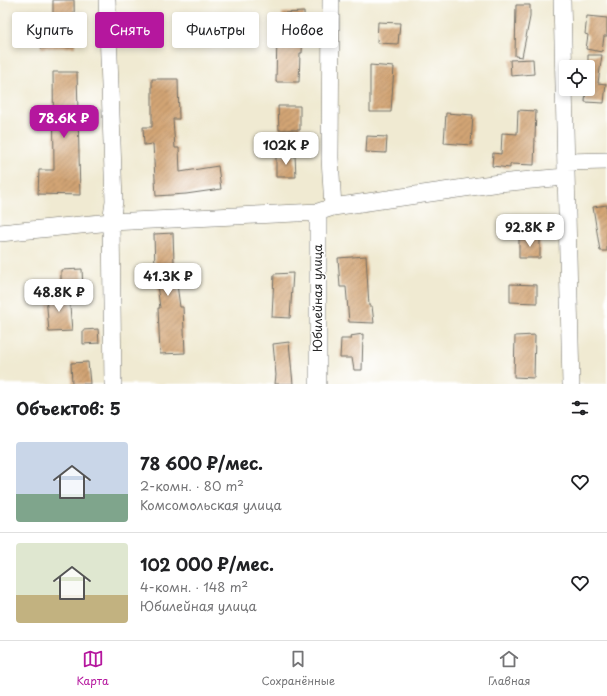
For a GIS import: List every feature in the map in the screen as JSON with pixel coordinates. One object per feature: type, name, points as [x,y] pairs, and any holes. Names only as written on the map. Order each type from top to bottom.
[{"type":"street","points":[[107,0],[114,202],[111,222],[113,384]]},
{"type":"street","name":"Юбилейная улица","points":[[318,384],[326,210],[330,158],[331,0]]},
{"type":"street","points":[[562,0],[571,384]]},
{"type":"street","points":[[0,233],[111,222],[326,210],[499,183],[607,161]]},
{"type":"building","points":[[53,0],[74,0],[74,12],[53,12]]},
{"type":"building","points":[[516,5],[530,5],[530,17],[522,57],[515,56]]},
{"type":"building","points":[[587,16],[607,18],[607,36],[604,36],[602,52],[586,49],[588,35],[585,34]]},
{"type":"building","points":[[378,22],[400,23],[398,44],[377,43]]},
{"type":"building","points":[[277,48],[302,48],[302,53],[300,53],[299,82],[276,82]]},
{"type":"building","points":[[588,55],[602,55],[598,83],[606,84],[604,103],[585,102],[585,96],[595,96],[595,60],[588,60]]},
{"type":"building","points":[[533,59],[534,74],[511,76],[510,60]]},
{"type":"building","points":[[370,65],[394,67],[391,112],[370,112]]},
{"type":"building","points":[[53,72],[77,72],[80,195],[38,194],[39,170],[54,170]]},
{"type":"building","points":[[152,79],[178,79],[179,119],[173,119],[175,148],[179,148],[180,172],[218,166],[221,189],[186,194],[156,196],[153,144],[144,145],[143,127],[152,127]]},
{"type":"building","points":[[278,106],[300,106],[300,130],[279,130]]},
{"type":"building","points":[[518,110],[536,111],[534,165],[510,164],[510,168],[492,166],[493,153],[501,154],[502,133],[517,134]]},
{"type":"building","points":[[446,113],[473,115],[471,145],[444,143]]},
{"type":"building","points":[[367,136],[387,137],[386,153],[366,152]]},
{"type":"building","points":[[276,155],[295,155],[296,177],[276,177]]},
{"type":"building","points":[[607,205],[607,251],[600,251],[593,207]]},
{"type":"building","points":[[173,233],[174,262],[180,307],[183,307],[185,353],[160,354],[158,308],[160,308],[155,269],[154,234]]},
{"type":"building","points":[[519,239],[540,239],[540,258],[519,258]]},
{"type":"building","points":[[366,256],[369,306],[372,306],[374,323],[349,322],[346,287],[340,287],[338,258]]},
{"type":"building","points":[[82,269],[83,289],[61,290],[61,270]]},
{"type":"building","points":[[293,273],[290,318],[272,317],[274,274]]},
{"type":"building","points":[[510,284],[537,285],[537,303],[510,302]]},
{"type":"building","points":[[69,294],[72,331],[49,332],[46,296]]},
{"type":"building","points":[[98,329],[99,343],[83,344],[83,330]]},
{"type":"building","points":[[363,334],[362,370],[354,370],[352,358],[340,358],[341,339],[351,339],[350,336]]},
{"type":"building","points":[[535,335],[534,378],[514,377],[515,336]]},
{"type":"building","points":[[289,342],[293,384],[275,384],[276,375],[273,344]]},
{"type":"building","points":[[88,362],[90,384],[72,384],[71,363]]}]
